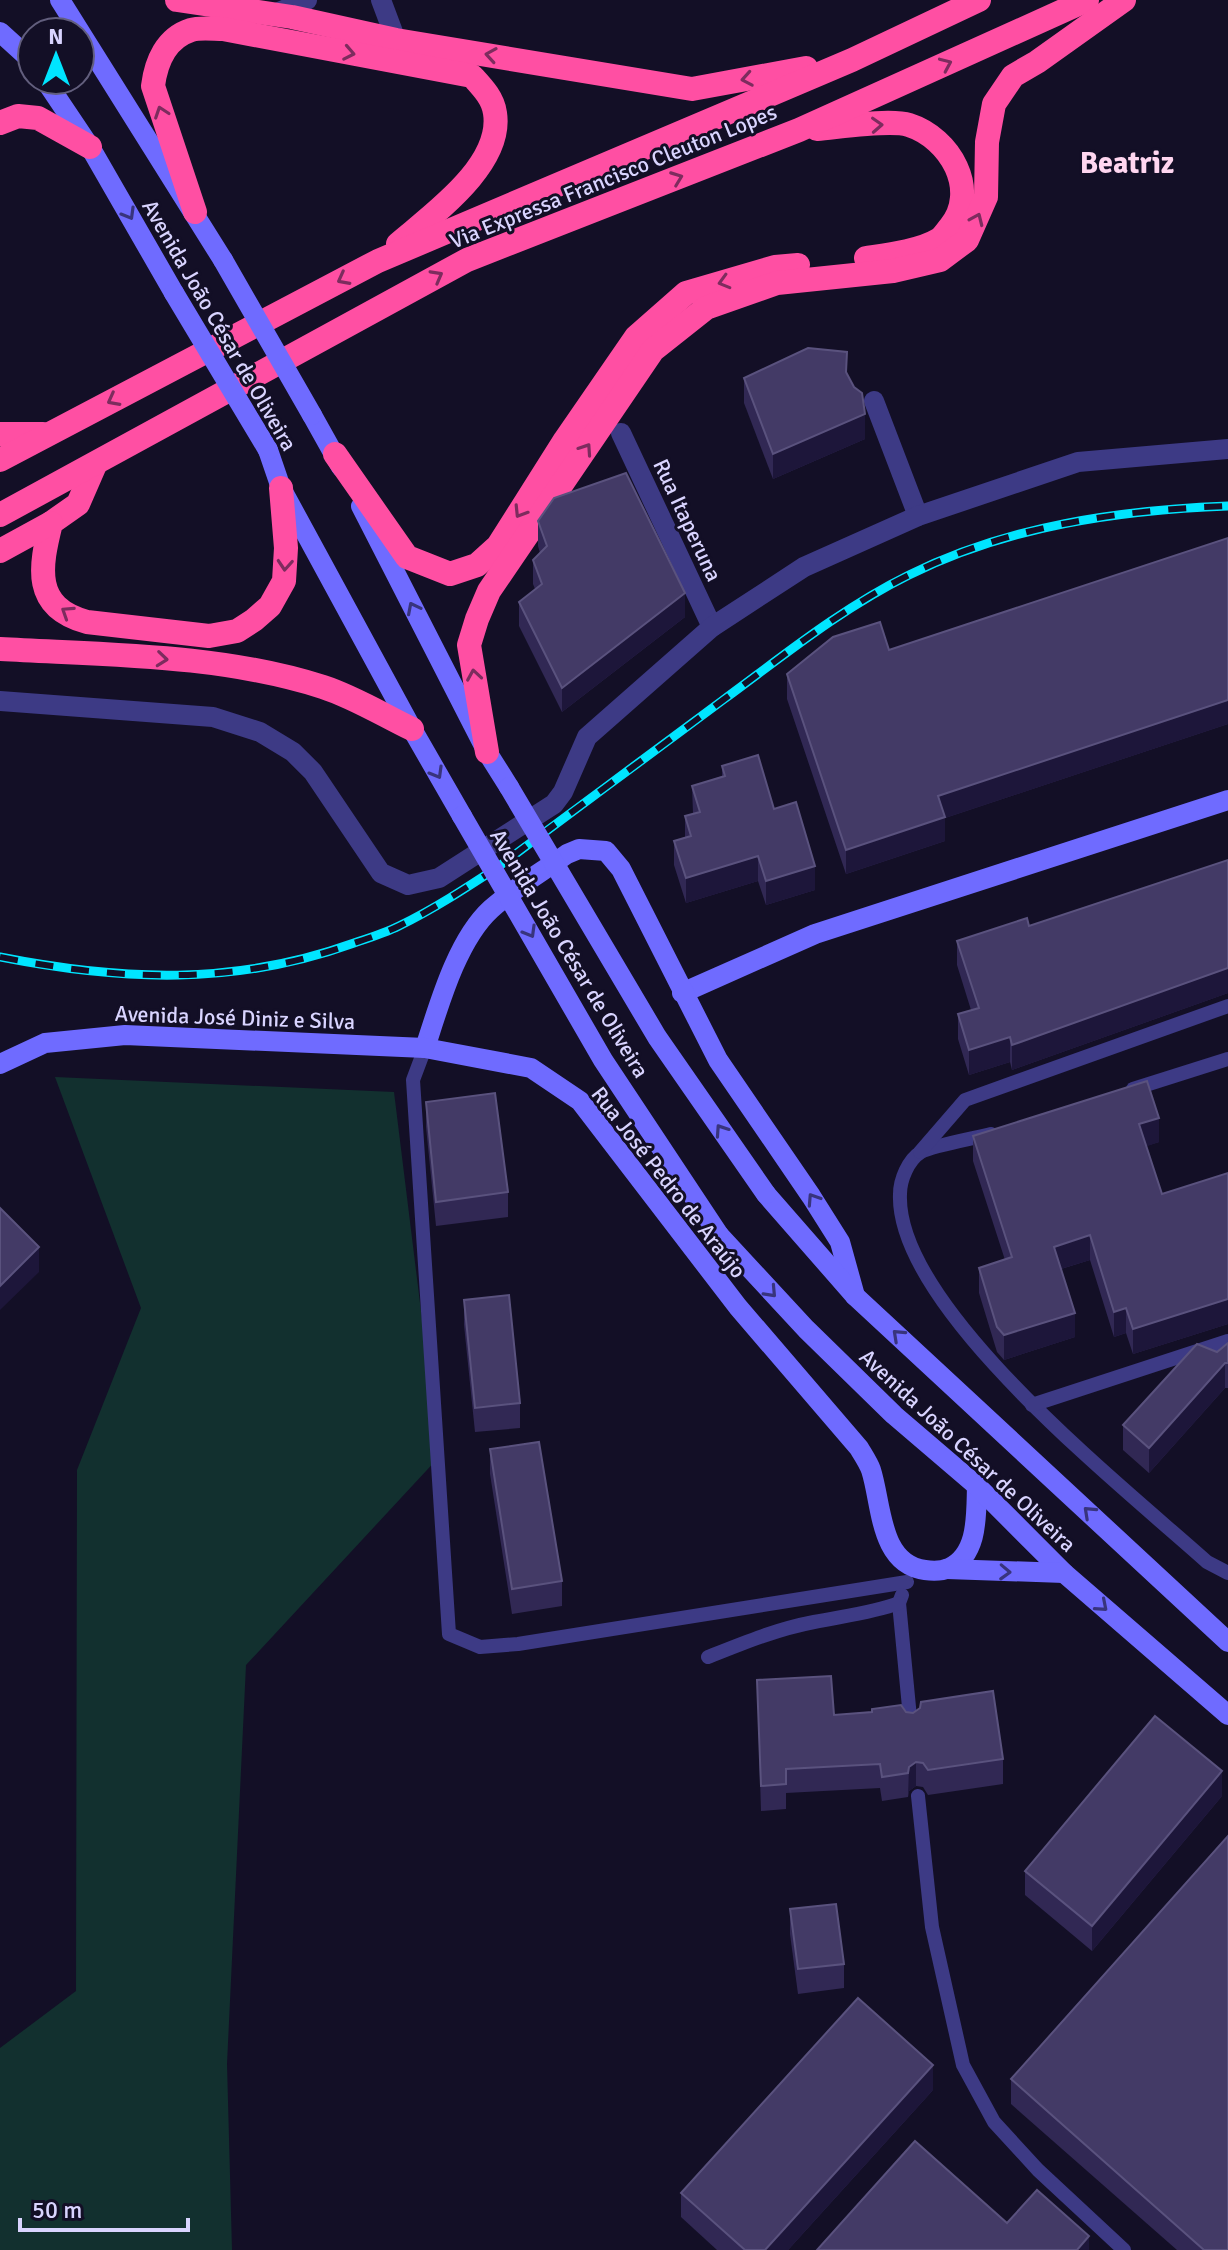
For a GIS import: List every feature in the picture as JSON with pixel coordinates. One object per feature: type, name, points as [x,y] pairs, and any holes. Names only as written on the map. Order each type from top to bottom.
[{"type":"highway","points":[[177,0],[292,17],[396,40],[692,89],[852,60]]},
{"type":"highway","name":"Via Expressa Francisco Cleuton Lopes","points":[[0,460],[378,261],[852,60],[979,0]]},
{"type":"highway","name":"Via Expressa Francisco Cleuton Lopes","points":[[0,515],[467,260],[799,130],[1087,0]]},
{"type":"highway","points":[[487,752],[469,645],[477,619],[489,591],[653,350],[706,308],[777,283],[893,271],[940,260],[967,240],[986,197],[987,142],[994,104],[1013,76],[1124,0]]},
{"type":"highway","points":[[195,212],[153,86],[155,69],[166,45],[191,29],[223,29],[472,76],[488,94],[496,113],[490,152],[456,194],[378,261]]},
{"type":"highway","points":[[0,123],[18,116],[38,118],[90,147]]},
{"type":"highway","points":[[335,454],[407,557],[450,574],[477,565],[498,546],[565,440],[636,337],[686,293],[775,267],[891,255],[939,240],[955,220],[964,200],[954,160],[934,135],[906,124],[799,130]]},
{"type":"highway","points":[[0,434],[50,434]]},
{"type":"highway","points":[[0,551],[78,504],[95,465]]},
{"type":"highway","points":[[51,523],[42,559],[43,579],[49,599],[71,618],[209,636],[237,631],[254,620],[270,606],[284,581],[286,548],[281,488]]},
{"type":"highway","points":[[0,649],[156,658],[270,672],[326,688],[412,729]]},
{"type":"main road","name":"Avenida João César de Oliveira","points":[[60,0],[195,212],[335,454],[487,752],[657,1037],[766,1194],[855,1296],[1228,1642]]},
{"type":"main road","points":[[0,32],[16,46]]},
{"type":"main road","name":"Avenida João César de Oliveira","points":[[56,96],[90,147],[268,450],[281,488],[412,729],[603,1060],[719,1235],[806,1329],[883,1404],[977,1486],[1064,1573],[1228,1715]]},
{"type":"main road","points":[[682,993],[815,934],[1228,800]]},
{"type":"main road","points":[[425,1048],[450,972],[489,910],[567,854],[579,849],[606,851],[621,869],[718,1060],[840,1242],[855,1296]]},
{"type":"main road","name":"Avenida José Diniz e Silva","points":[[0,1064],[45,1043],[125,1035],[425,1048]]},
{"type":"main road","name":"Rua José Pedro de Araújo","points":[[425,1048],[531,1068],[580,1101],[738,1307],[859,1448],[870,1466],[883,1524],[893,1551],[910,1575]]},
{"type":"main road","points":[[947,1569],[964,1558],[971,1544],[977,1486]]},
{"type":"main road","points":[[910,1575],[947,1569],[1064,1573]]},
{"type":"street","points":[[272,15],[307,0]]},
{"type":"street","points":[[381,0],[396,40]]},
{"type":"street","points":[[874,401],[918,516]]},
{"type":"street","name":"Rua Itaperuna","points":[[621,433],[712,627]]},
{"type":"street","points":[[0,701],[213,717],[260,732],[293,752],[313,772],[381,873],[408,885],[439,878],[554,804],[563,792],[587,737],[712,627],[804,567],[918,516],[1078,462],[1228,449]]},
{"type":"lane","points":[[1228,1006],[965,1100],[900,1179],[899,1210],[923,1274],[975,1344],[1032,1405],[1207,1562],[1228,1573]]},
{"type":"lane","points":[[425,1048],[413,1080],[449,1634],[480,1647],[518,1644],[910,1575]]},
{"type":"lane","points":[[1112,1096],[1228,1059]]},
{"type":"lane","points":[[920,1152],[1010,1128]]},
{"type":"lane","points":[[1032,1405],[1228,1341]]},
{"type":"lane","points":[[910,1575],[899,1603],[911,1728]]},
{"type":"lane","points":[[708,1657],[759,1636],[812,1622],[881,1610],[899,1603]]},
{"type":"lane","points":[[918,1796],[932,1927],[963,2065],[994,2122],[1038,2170],[1124,2250]]},
{"type":"green space","points":[[55,1077],[394,1092],[439,1457],[246,1665],[227,2064],[232,2250],[0,2250],[0,2048],[76,1991],[77,1470],[141,1308]]},
{"type":"building","points":[[808,348],[847,352],[846,372],[854,387],[862,393],[865,414],[773,454],[744,378]]},
{"type":"building","points":[[626,473],[685,593],[562,688],[519,602],[542,584],[533,560],[547,546],[538,521],[554,498]]},
{"type":"building","points":[[1228,538],[1228,700],[938,796],[945,817],[846,850],[787,674],[833,637],[880,622],[889,650]]},
{"type":"building","points":[[758,755],[774,809],[796,802],[815,866],[766,881],[758,856],[686,878],[674,841],[691,836],[685,816],[700,812],[692,786],[725,776],[722,766]]},
{"type":"building","points":[[1228,860],[1228,968],[1012,1045],[1010,1037],[969,1050],[958,1014],[979,1008],[957,941],[1027,918],[1029,926]]},
{"type":"building","points":[[1147,1081],[1159,1118],[1139,1124],[1162,1194],[1228,1173],[1228,1299],[1133,1329],[1126,1308],[1114,1312],[1090,1235],[1054,1247],[1075,1313],[1004,1335],[997,1327],[979,1268],[1012,1257],[973,1136]]},
{"type":"building","points":[[495,1093],[508,1192],[436,1202],[426,1102]]},
{"type":"building","points":[[0,1208],[39,1247],[0,1286]]},
{"type":"building","points":[[509,1295],[520,1403],[475,1408],[464,1300]]},
{"type":"building","points":[[1228,1343],[1228,1363],[1149,1448],[1123,1425],[1197,1344],[1217,1352]]},
{"type":"building","points":[[539,1442],[562,1581],[512,1589],[490,1449]]},
{"type":"building","points":[[831,1676],[834,1715],[872,1712],[872,1709],[901,1705],[906,1712],[913,1713],[920,1708],[921,1702],[993,1691],[1003,1759],[928,1770],[923,1763],[916,1762],[909,1767],[908,1773],[882,1777],[880,1764],[786,1769],[786,1784],[761,1786],[757,1680]]},
{"type":"building","points":[[1155,1716],[1222,1771],[1092,1926],[1025,1871]]},
{"type":"building","points":[[1228,1836],[1228,2250],[1204,2250],[1011,2079]]},
{"type":"building","points":[[836,1904],[844,1964],[798,1969],[790,1909]]},
{"type":"building","points":[[858,1998],[933,2065],[765,2250],[745,2250],[681,2193]]},
{"type":"building","points":[[915,2141],[1007,2223],[1037,2190],[1089,2236],[1077,2250],[817,2250]]},
{"type":"railway","points":[[0,957],[90,971],[178,975],[222,973],[310,957],[394,929],[498,867],[813,633],[909,575],[985,544],[1065,524],[1146,512],[1228,506]]},
{"type":"district","name":"Beatriz","points":[[1127,163]]}]
